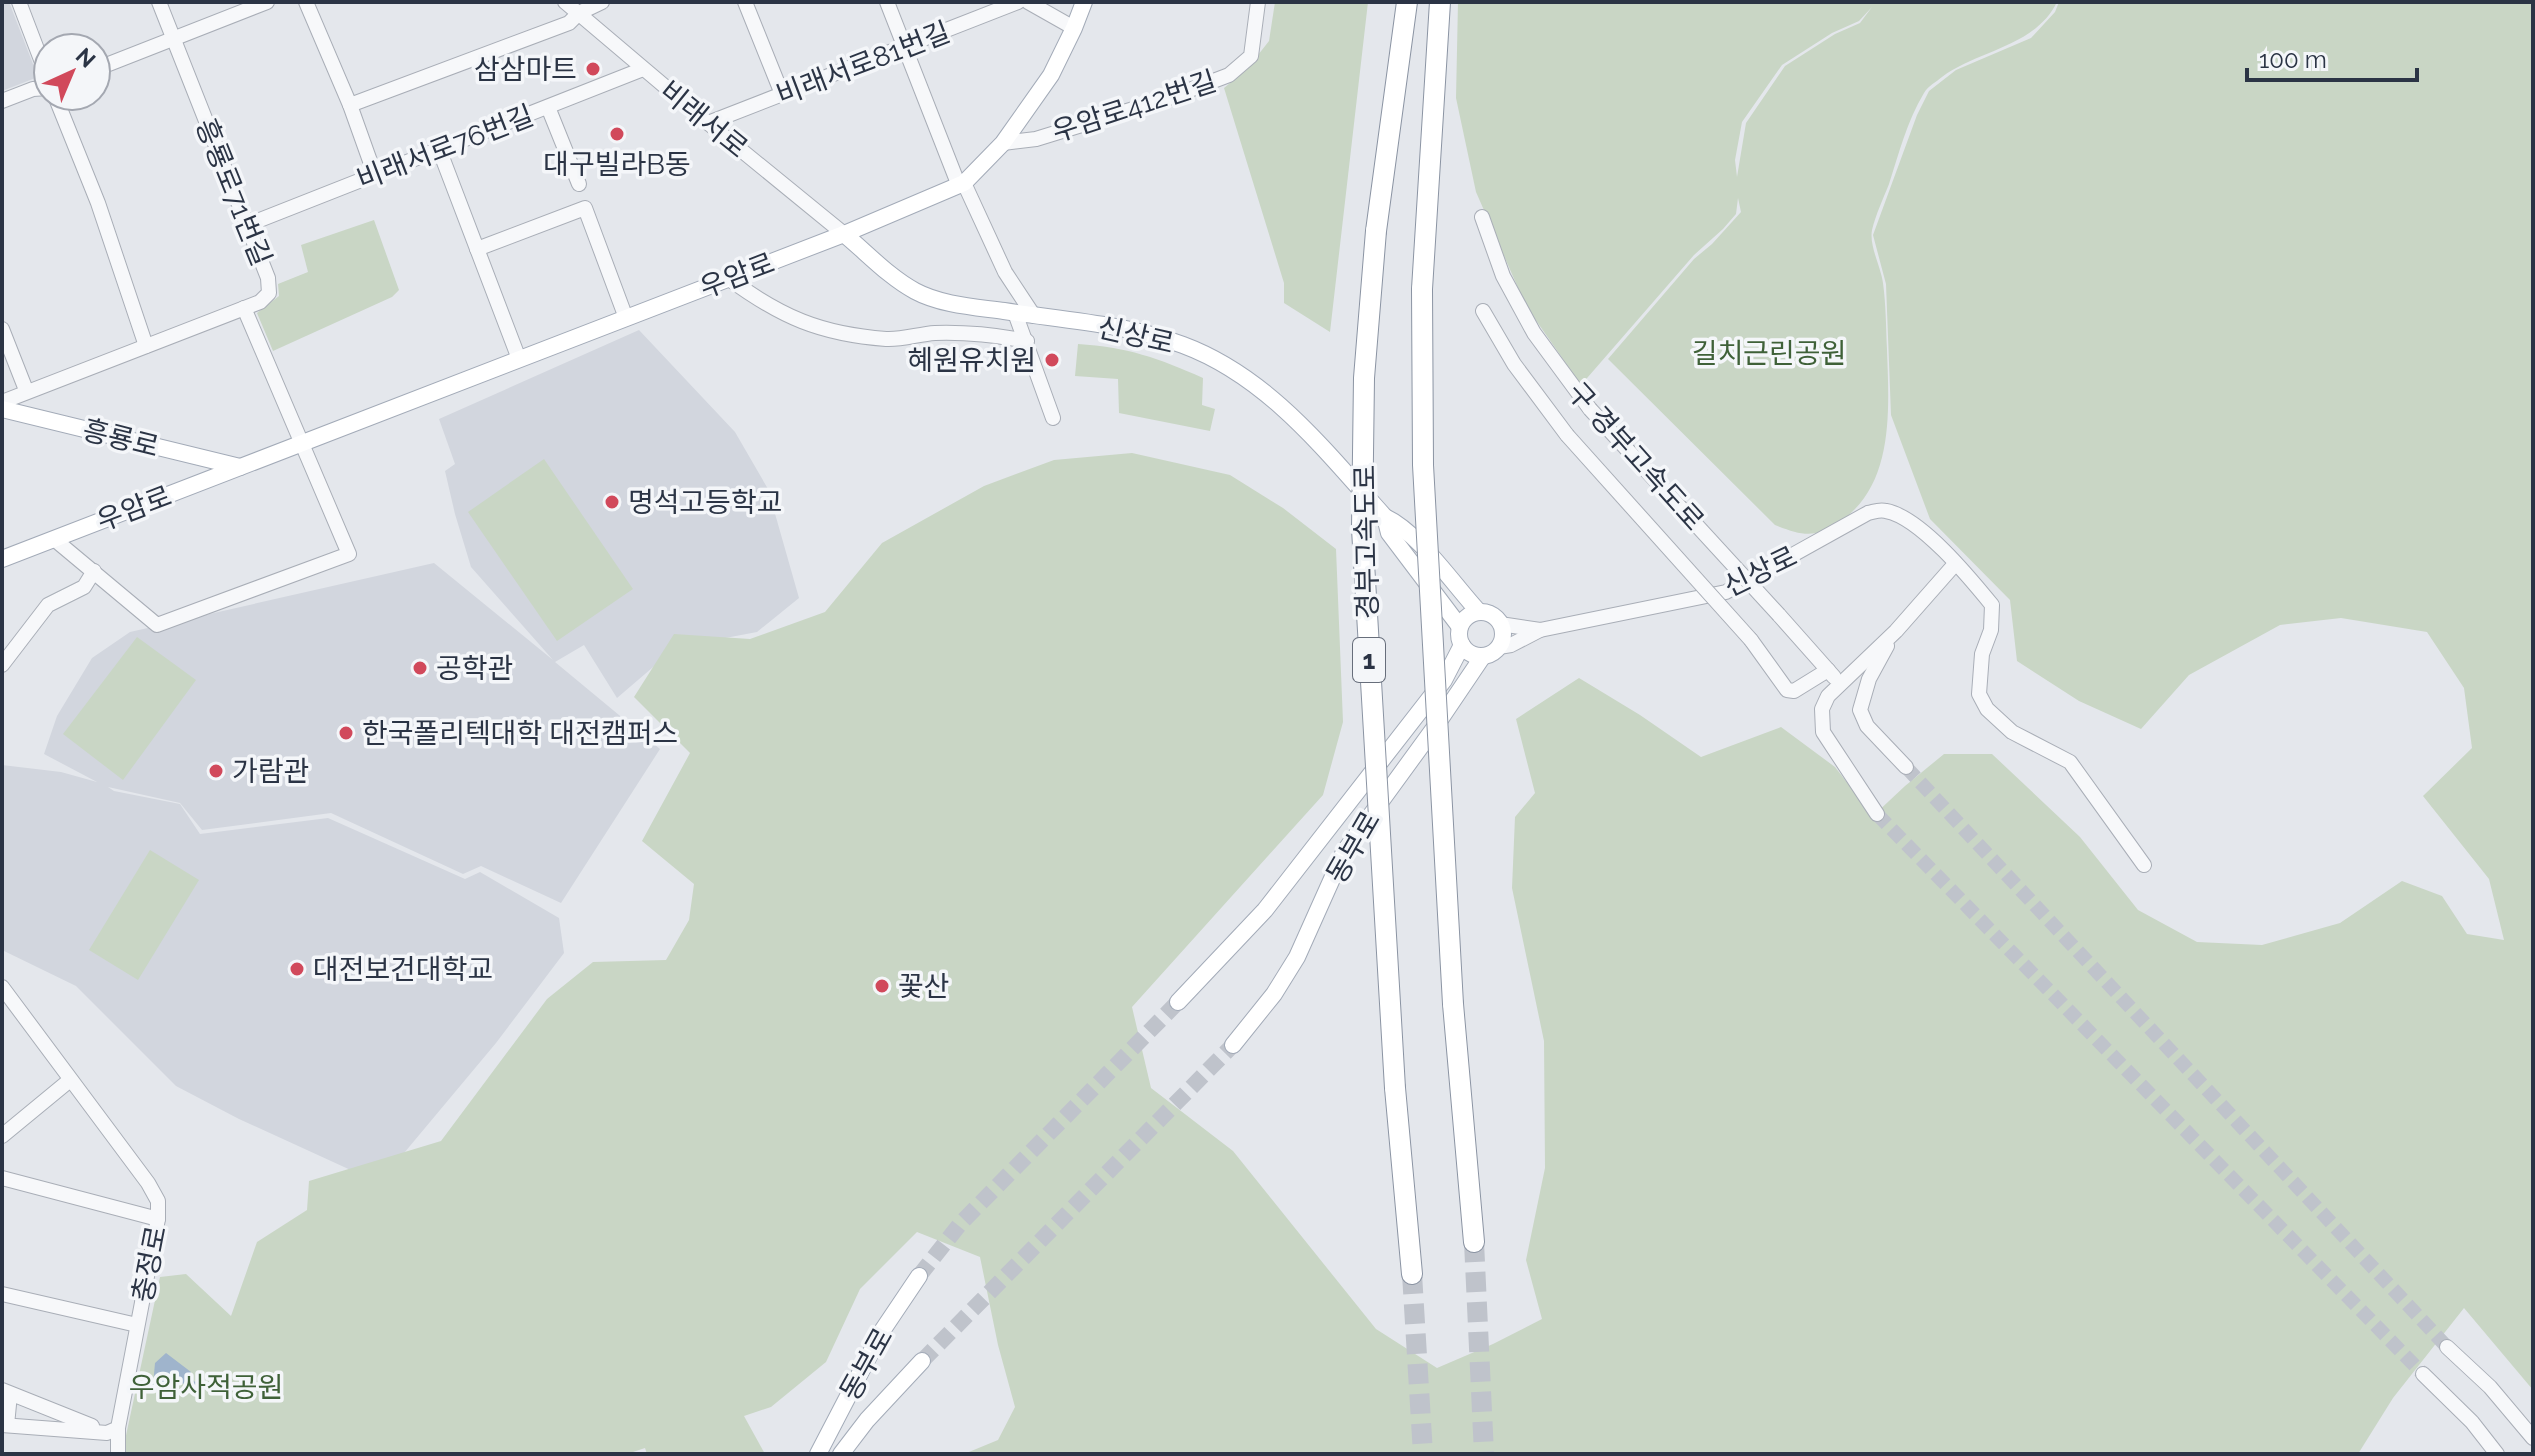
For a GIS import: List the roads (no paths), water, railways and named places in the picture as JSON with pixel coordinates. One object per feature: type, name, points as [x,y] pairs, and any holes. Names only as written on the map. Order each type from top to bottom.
[{"type":"highway","name":"경부고속도로","points":[[1407,2],[1376,231],[1364,378],[1362,529],[1395,1088],[1412,1274]]},
{"type":"highway","name":"경부고속도로","points":[[1440,2],[1422,289],[1423,465],[1453,1004],[1474,1242]]},
{"type":"main road","name":"우암로","points":[[2,559],[844,234],[962,184],[1003,143],[1051,75],[1084,2]]},
{"type":"main road","name":"신상로","points":[[844,234],[895,278],[918,293],[956,304],[1146,334],[1185,346],[1230,368],[1276,401],[1385,517]]},
{"type":"main road","name":"흥룡로","points":[[2,409],[240,467]]},
{"type":"main road","points":[[1385,517],[1399,523],[1479,612],[1491,615],[1500,624],[1503,636],[1499,647],[1483,656],[1471,654],[1462,645],[1459,633],[1467,617],[1479,612]]},
{"type":"main road","points":[[1385,517],[1389,533],[1460,627]]},
{"type":"main road","name":"동부로","points":[[1178,1002],[1265,910],[1444,680],[1462,645]]},
{"type":"main road","name":"동부로","points":[[1233,1045],[1274,994],[1297,957],[1344,852],[1483,656]]},
{"type":"main road","name":"동부로","points":[[818,1454],[882,1331],[919,1276]]},
{"type":"main road","name":"동부로","points":[[841,1454],[867,1420],[922,1361]]},
{"type":"street","points":[[19,2],[32,36]]},
{"type":"street","name":"흥룡로71번길","points":[[2,402],[26,390],[260,302],[269,293],[268,278],[159,2]]},
{"type":"street","points":[[112,63],[267,2]]},
{"type":"street","points":[[306,2],[350,105],[375,175]]},
{"type":"street","name":"비래서로","points":[[565,2],[844,234]]},
{"type":"street","points":[[350,105],[569,23],[579,13],[602,2]]},
{"type":"street","points":[[745,2],[782,94]]},
{"type":"street","points":[[887,2],[962,184],[1005,272],[1034,316]]},
{"type":"street","name":"비래서로81번길","points":[[708,123],[1018,2]]},
{"type":"street","points":[[1028,2],[1074,28]]},
{"type":"street","name":"우암로412번길","points":[[1003,143],[1036,139],[1166,99],[1229,75],[1251,56],[1258,2]]},
{"type":"street","name":"비래서로76번길","points":[[247,225],[643,69]]},
{"type":"street","points":[[2,101],[32,89]]},
{"type":"street","points":[[548,107],[579,184]]},
{"type":"street","points":[[61,112],[98,203],[146,346]]},
{"type":"street","points":[[439,149],[519,359]]},
{"type":"street","points":[[477,249],[585,208],[626,318]]},
{"type":"street","name":"구 경부고속도로","points":[[1482,217],[1503,276],[1534,333],[1590,409],[1840,684]]},
{"type":"street","points":[[728,278],[764,305],[790,318],[833,332],[889,339],[932,333],[989,334],[1027,341]]},
{"type":"street","name":"우암로","points":[[54,539],[157,625],[349,554],[244,308]]},
{"type":"street","name":"구 경부고속도로","points":[[1483,311],[1514,364],[1567,435],[1751,640],[1787,690],[1794,691],[1828,670]]},
{"type":"street","points":[[1015,313],[1053,418]]},
{"type":"street","points":[[2,329],[26,390]]},
{"type":"street","name":"신상로","points":[[1540,630],[1726,592],[1868,513],[1882,509],[1901,515],[1918,525],[1992,605],[1991,630],[1982,654],[1979,694],[1987,709],[2012,732],[2070,762],[2144,865]]},
{"type":"street","points":[[1877,814],[1823,732],[1822,709],[1828,696],[1896,631],[1955,564]]},
{"type":"street","name":"우암로","points":[[2,665],[48,605],[84,587],[94,571]]},
{"type":"street","points":[[1500,624],[1540,630]]},
{"type":"street","points":[[1499,647],[1511,645],[1540,630]]},
{"type":"street","points":[[1896,631],[1869,679],[1860,710],[1867,726],[1906,767]]},
{"type":"street","name":"충정로","points":[[2,987],[148,1183],[158,1201],[158,1219],[113,1430],[118,1454]]},
{"type":"street","points":[[2,1136],[70,1080]]},
{"type":"street","points":[[2,1178],[158,1219]]},
{"type":"street","points":[[2,1294],[137,1325]]},
{"type":"street","points":[[2447,1347],[2490,1387],[2533,1438]]},
{"type":"street","points":[[2423,1374],[2472,1422],[2497,1454]]},
{"type":"street","points":[[6,1392],[113,1430],[4,1425],[6,1392]]},
{"type":"water","points":[[166,1353],[191,1372],[189,1376],[196,1383],[194,1385],[177,1383],[164,1394],[158,1392],[153,1385],[155,1363]]},
{"type":"tunnel","points":[[1906,767],[2447,1347]]},
{"type":"tunnel","points":[[1877,814],[2423,1374]]},
{"type":"tunnel","points":[[919,1276],[960,1224],[1178,1002]]},
{"type":"tunnel","points":[[922,1361],[1233,1045]]},
{"type":"tunnel","points":[[1474,1242],[1484,1454]]},
{"type":"tunnel","points":[[1412,1274],[1423,1454]]},
{"type":"place","name":"삼삼마트","points":[[593,69]]},
{"type":"place","name":"대구빌라B동","points":[[617,134]]},
{"type":"place","name":"혜원유치원","points":[[1052,360]]},
{"type":"place","name":"명석고등학교","points":[[612,502]]},
{"type":"place","name":"공학관","points":[[420,668]]},
{"type":"place","name":"한국폴리텍대학 대전캠퍼스","points":[[346,733]]},
{"type":"place","name":"가람관","points":[[216,771]]},
{"type":"place","name":"대전보건대학교","points":[[297,969]]},
{"type":"place","name":"꽃산","points":[[882,986]]},
{"type":"park label","name":"길치근린공원","points":[[1769,353]]},
{"type":"park label","name":"우암사적공원","points":[[206,1387]]}]
